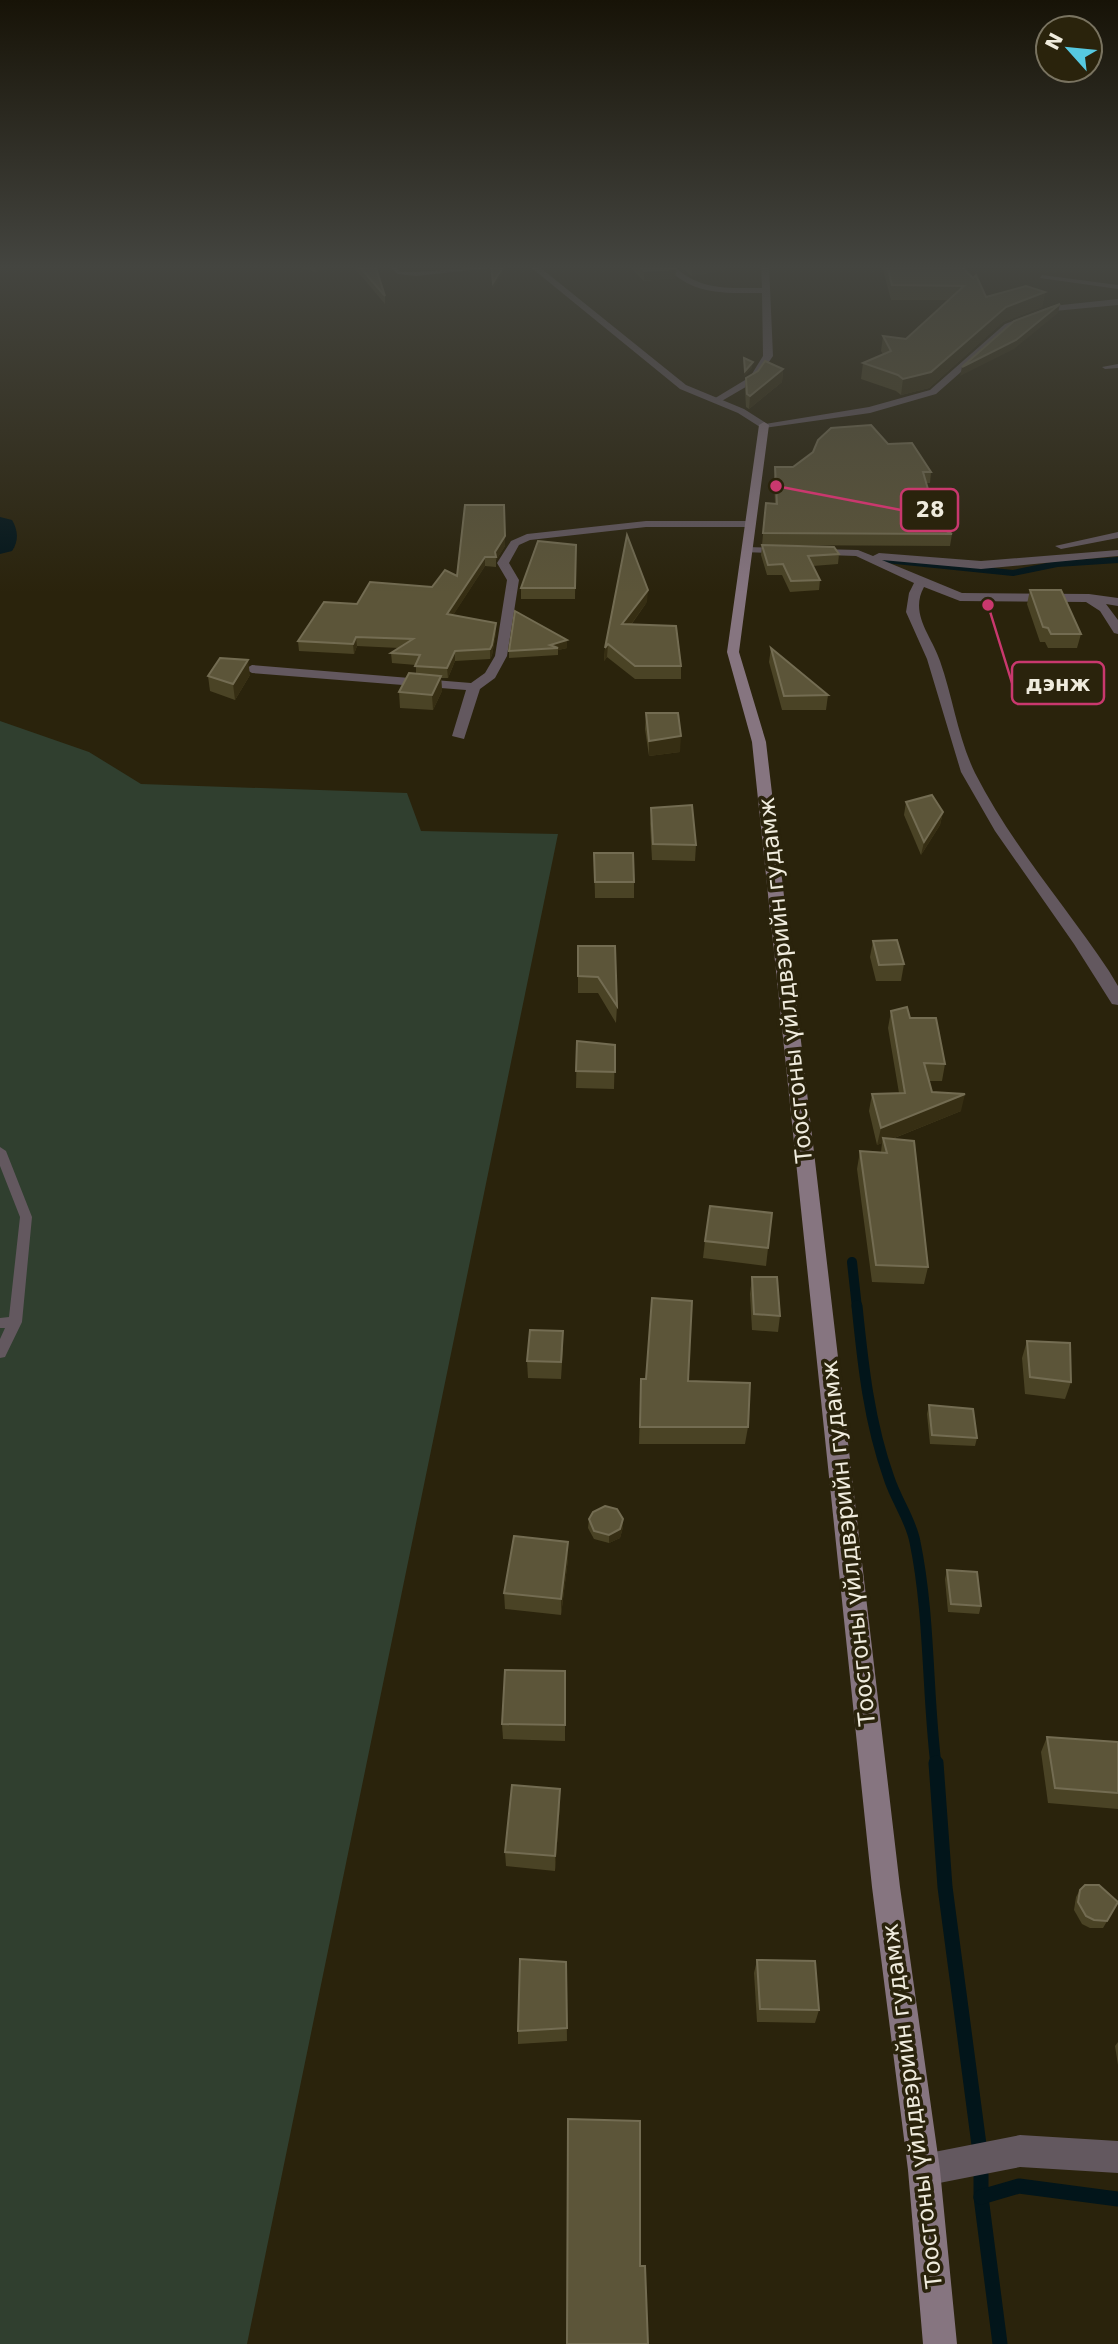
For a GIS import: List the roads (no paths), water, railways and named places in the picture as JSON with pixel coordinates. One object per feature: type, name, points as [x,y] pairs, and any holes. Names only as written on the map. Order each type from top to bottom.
[{"type":"main road","name":"Тоосгоны үйлдвэрийн гудамж","points":[[764,425],[733,652],[759,742],[886,1887],[924,2169],[940,2344]]},
{"type":"street","points":[[667,374],[764,425],[870,410],[933,392],[953,374]]},
{"type":"street","points":[[717,400],[753,379],[756,374]]},
{"type":"street","points":[[459,736],[474,687],[490,675],[501,656],[513,580],[503,563],[515,543],[527,537],[646,524],[750,524]]},
{"type":"street","points":[[931,562],[1035,551],[1118,535]]},
{"type":"street","points":[[746,550],[858,553],[981,565],[1118,553]]},
{"type":"street","points":[[858,553],[960,597],[1089,598],[1118,602]]},
{"type":"street","points":[[921,582],[912,595],[910,610],[933,658],[968,771],[1007,836],[1110,971],[1118,1000]]},
{"type":"street","points":[[1089,598],[1105,609],[1118,630]]},
{"type":"street","points":[[252,669],[474,687]]},
{"type":"street","points":[[924,2169],[1020,2151],[1118,2157]]},
{"type":"lane","points":[[0,1151],[26,1217],[15,1322],[0,1353]]},
{"type":"lane","points":[[0,1322],[15,1322]]},
{"type":"waterway","points":[[0,527],[0,544]]},
{"type":"waterway","points":[[876,559],[1013,573],[1057,564],[1118,560]]},
{"type":"waterway","points":[[852,1262],[857,1308]]},
{"type":"waterway","points":[[857,1306],[864,1372],[876,1436],[892,1486],[913,1534],[920,1570],[936,1765]]},
{"type":"waterway","points":[[936,1763],[945,1887],[981,2160],[981,2197]]},
{"type":"waterway","points":[[981,2197],[1019,2186],[1118,2199]]},
{"type":"waterway","points":[[981,2197],[1000,2344]]},
{"type":"place","name":"28","points":[[776,486]]},
{"type":"place","name":"дэнж","points":[[988,605]]}]
